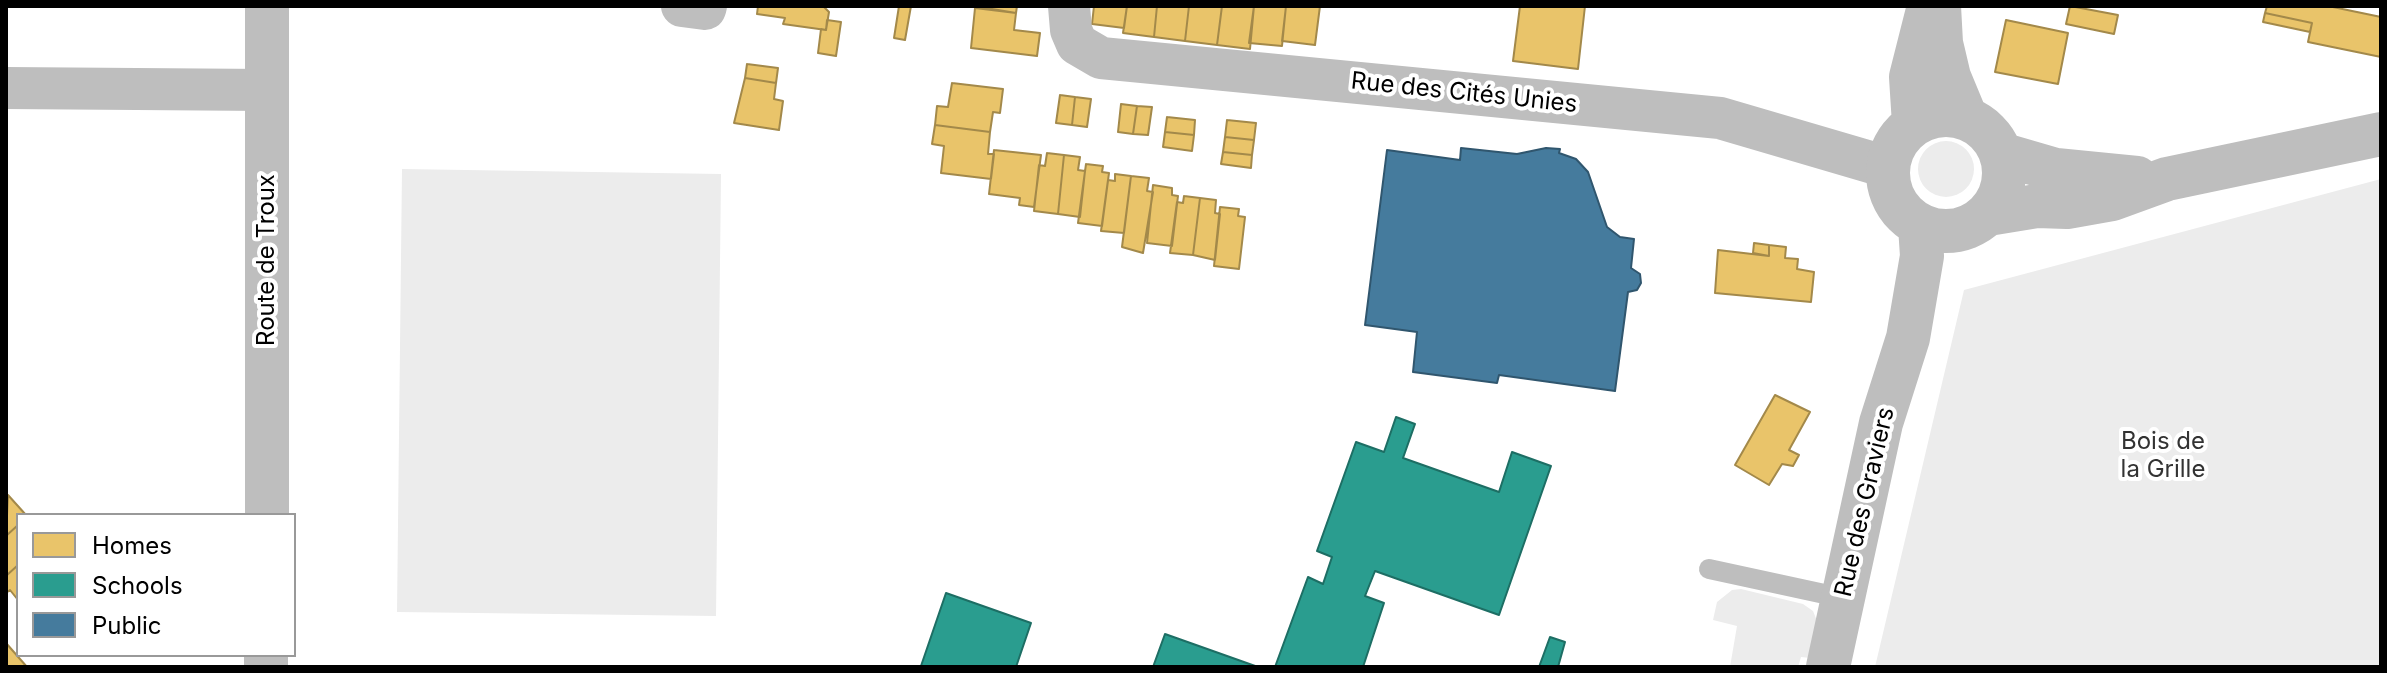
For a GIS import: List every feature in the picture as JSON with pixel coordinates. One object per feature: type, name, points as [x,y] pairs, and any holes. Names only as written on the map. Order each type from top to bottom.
[{"type":"street","name":"Route de Troux","points":[[267,6],[267,513]]},
{"type":"street","points":[[682,6],[705,9],[706,6]]},
{"type":"street","name":"Rue des Cités Unies","points":[[1069,6],[1071,30],[1077,44],[1101,58],[1720,118],[1887,167]]},
{"type":"street","points":[[1914,124],[1911,77],[1929,6]]},
{"type":"street","points":[[1939,6],[1941,43],[1949,77],[1966,118]]},
{"type":"street","points":[[6,88],[267,90]]},
{"type":"street","points":[[1977,221],[1999,196],[2004,176],[2001,154],[1988,132],[1966,118],[1940,114],[1914,124],[1895,142],[1887,167],[1889,191],[1901,211],[1920,226],[1943,232],[2037,206],[2067,207],[2112,199],[2167,179],[2381,134]]},
{"type":"street","points":[[2001,154],[2056,170],[2102,177],[2167,179]]},
{"type":"street","name":"Rue des Graviers","points":[[1908,338],[1977,221]]},
{"type":"street","name":"Rue des Graviers","points":[[1828,667],[1881,423],[1908,338],[1921,266],[1920,226]]},
{"type":"lane","points":[[1709,569],[1843,598]]},
{"type":"green space","points":[[1946,141],[1966,149],[1974,169],[1966,189],[1946,197],[1926,189],[1918,169],[1926,149]]},
{"type":"green space","points":[[402,169],[721,174],[716,616],[397,612]]},
{"type":"green space","name":"Bois de la Grille","points":[[2381,179],[2381,667],[1875,667],[1964,290]]},
{"type":"green space","points":[[1741,589],[1803,604],[1813,611],[1817,621],[1811,658],[1801,657],[1798,667],[1730,667],[1737,626],[1713,620],[1717,602],[1732,590]]},
{"type":"building: Homes","points":[[758,6],[823,6],[829,12],[826,30],[783,24],[785,18],[757,14]]},
{"type":"building: Homes","points":[[899,6],[911,6],[905,40],[894,38]]},
{"type":"building: Homes","points":[[974,6],[1017,6],[1016,13]]},
{"type":"building: Homes","points":[[1094,6],[1127,6],[1124,28],[1092,24]]},
{"type":"building: Homes","points":[[1127,6],[1157,6],[1154,37],[1123,33]]},
{"type":"building: Homes","points":[[1157,6],[1189,6],[1185,41],[1154,37]]},
{"type":"building: Homes","points":[[1189,6],[1222,6],[1217,45],[1185,41]]},
{"type":"building: Homes","points":[[1222,6],[1254,6],[1250,49],[1217,45]]},
{"type":"building: Homes","points":[[1254,6],[1286,6],[1282,46],[1249,43]]},
{"type":"building: Homes","points":[[1286,6],[1320,6],[1315,45],[1282,41]]},
{"type":"building: Homes","points":[[1520,6],[1585,6],[1578,69],[1513,61]]},
{"type":"building: Homes","points":[[2070,6],[2118,15],[2114,34],[2066,24]]},
{"type":"building: Homes","points":[[2267,6],[2328,6],[2381,17],[2381,57],[2308,42],[2312,23],[2265,13]]},
{"type":"building: Homes","points":[[975,8],[1016,13],[1014,30],[1040,33],[1037,56],[971,48]]},
{"type":"building: Homes","points":[[2265,13],[2312,23],[2310,32],[2263,22]]},
{"type":"building: Homes","points":[[827,20],[841,22],[836,56],[818,53],[821,29],[826,30]]},
{"type":"building: Homes","points":[[2006,20],[2068,33],[2058,84],[1995,72]]},
{"type":"building: Homes","points":[[747,64],[778,68],[776,83],[745,78]]},
{"type":"building: Homes","points":[[745,78],[776,83],[774,99],[783,101],[779,130],[734,123]]},
{"type":"building: Homes","points":[[952,83],[1003,89],[1000,113],[993,112],[990,132],[935,125],[937,106],[948,107]]},
{"type":"building: Homes","points":[[1060,95],[1075,97],[1072,125],[1056,123]]},
{"type":"building: Homes","points":[[1075,97],[1091,99],[1087,127],[1072,125]]},
{"type":"building: Homes","points":[[1121,104],[1137,106],[1133,134],[1118,132]]},
{"type":"building: Homes","points":[[1137,106],[1152,107],[1148,135],[1133,134]]},
{"type":"building: Homes","points":[[1167,117],[1195,120],[1194,135],[1165,132]]},
{"type":"building: Homes","points":[[1227,120],[1256,123],[1254,140],[1225,137]]},
{"type":"building: Homes","points":[[935,125],[990,132],[988,154],[994,154],[991,179],[941,173],[944,146],[932,144]]},
{"type":"building: Homes","points":[[1165,132],[1194,135],[1192,151],[1163,147]]},
{"type":"building: Homes","points":[[1225,137],[1254,140],[1252,155],[1223,152]]},
{"type":"building: Homes","points":[[994,150],[1041,155],[1034,207],[1019,205],[1020,198],[989,194]]},
{"type":"building: Homes","points":[[1223,152],[1252,155],[1251,168],[1221,164]]},
{"type":"building: Homes","points":[[1047,153],[1064,155],[1058,214],[1034,211],[1039,165],[1045,166]]},
{"type":"building: Homes","points":[[1064,155],[1080,157],[1078,170],[1085,171],[1080,217],[1058,214]]},
{"type":"building: Homes","points":[[1086,164],[1103,166],[1102,172],[1109,173],[1102,226],[1078,223]]},
{"type":"building: Homes","points":[[1115,174],[1131,176],[1124,233],[1101,231],[1108,180],[1115,181]]},
{"type":"building: Homes","points":[[1131,176],[1149,178],[1147,191],[1153,192],[1143,253],[1122,247]]},
{"type":"building: Homes","points":[[1153,185],[1172,188],[1172,195],[1178,196],[1172,246],[1147,243]]},
{"type":"building: Homes","points":[[1184,196],[1200,198],[1193,255],[1170,253],[1177,202],[1183,203]]},
{"type":"building: Homes","points":[[1200,198],[1216,200],[1215,213],[1220,214],[1215,260],[1193,255]]},
{"type":"building: Homes","points":[[1220,207],[1239,209],[1238,216],[1245,217],[1239,269],[1214,266]]},
{"type":"building: Homes","points":[[1754,243],[1769,245],[1769,256],[1753,253]]},
{"type":"building: Homes","points":[[1769,245],[1786,247],[1785,258],[1798,259],[1797,269],[1814,272],[1811,302],[1715,293],[1718,250],[1769,256]]},
{"type":"building: Homes","points":[[1775,395],[1810,412],[1789,450],[1799,455],[1793,466],[1782,464],[1769,485],[1735,465]]},
{"type":"building: Homes","points":[[8,495],[24,513],[16,513],[16,527],[6,536]]},
{"type":"building: Homes","points":[[16,527],[16,567],[6,576],[6,536]]},
{"type":"building: Homes","points":[[16,567],[16,598],[10,590],[6,593],[6,576]]},
{"type":"building: Homes","points":[[6,643],[27,667],[6,667]]},
{"type":"building: Schools","points":[[1396,417],[1415,424],[1403,458],[1499,492],[1512,452],[1551,466],[1499,615],[1375,571],[1365,596],[1384,603],[1363,667],[1275,667],[1308,577],[1323,584],[1332,557],[1317,551],[1356,442],[1384,452]]},
{"type":"building: Schools","points":[[946,593],[1031,623],[1016,667],[921,666]]},
{"type":"building: Schools","points":[[1165,634],[1258,667],[1153,667]]},
{"type":"building: Schools","points":[[1550,637],[1565,642],[1558,667],[1539,667]]},
{"type":"building: Public","points":[[1461,148],[1517,154],[1546,148],[1560,149],[1559,153],[1576,159],[1588,172],[1607,227],[1620,237],[1634,239],[1631,268],[1640,274],[1641,283],[1637,290],[1628,292],[1615,391],[1499,375],[1497,383],[1413,372],[1417,332],[1365,325],[1387,150],[1460,160]]}]
